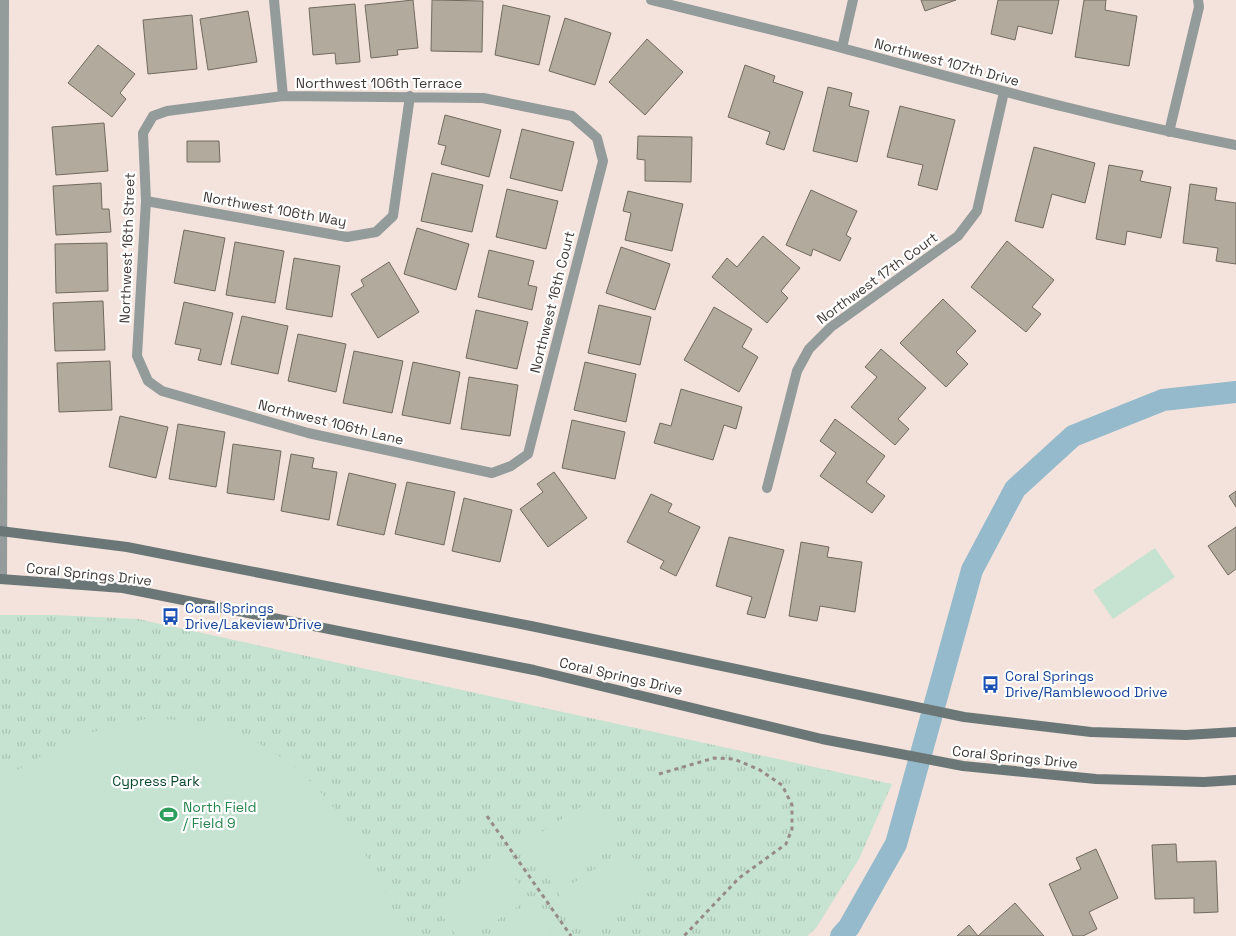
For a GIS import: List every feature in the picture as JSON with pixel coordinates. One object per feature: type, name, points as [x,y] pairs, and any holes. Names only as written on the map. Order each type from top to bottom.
[{"type":"main road","name":"Coral Springs Drive","points":[[2,532],[127,547],[531,626],[964,717],[1090,732],[1186,735],[1236,732]]},
{"type":"main road","name":"Coral Springs Drive","points":[[1,579],[133,590],[534,670],[822,739],[963,766],[1096,779],[1204,782],[1236,780]]},
{"type":"street","points":[[1,579],[4,0]]},
{"type":"street","points":[[274,0],[283,96]]},
{"type":"street","name":"Northwest 107th Drive","points":[[652,0],[842,48],[1004,92],[1169,132],[1236,144]]},
{"type":"street","points":[[842,48],[853,0]]},
{"type":"street","points":[[1169,132],[1200,8],[1198,0]]},
{"type":"street","name":"Northwest 17th Court","points":[[766,488],[797,370],[809,349],[831,328],[958,236],[977,211],[1004,92]]},
{"type":"street","name":"Northwest 106th Terrace","points":[[153,116],[167,111],[283,96],[483,98],[572,116],[597,138]]},
{"type":"street","name":"Northwest 106th Way","points":[[146,201],[347,237],[376,232],[394,216],[410,96]]},
{"type":"street","name":"Northwest 16th Street","points":[[148,381],[137,356],[146,201],[143,133],[153,116]]},
{"type":"street","name":"Northwest 16th Court","points":[[511,466],[528,454],[531,445],[602,161],[597,138]]},
{"type":"street","name":"Northwest 106th Lane","points":[[148,381],[162,390],[308,433],[492,473],[511,466]]},
{"type":"path","points":[[659,774],[714,758],[734,759],[760,770],[782,785],[792,805],[792,829],[786,844],[739,878],[684,936]]},
{"type":"path","points":[[487,816],[571,936]]},
{"type":"green space","points":[[1155,548],[1175,577],[1113,619],[1093,590]]},
{"type":"green space","name":"Cypress Park","points":[[0,615],[54,615],[138,619],[892,784],[859,859],[816,928],[807,936],[0,936]]},
{"type":"green space","name":"North Field / Field 9","points":[[151,718],[197,723],[230,731],[271,751],[298,770],[342,818],[360,846],[377,875],[404,936],[0,936],[0,780],[60,745],[107,727]]},
{"type":"green space","points":[[594,798],[620,838],[552,883],[525,843]]},
{"type":"green space","points":[[627,848],[653,889],[585,934],[558,893]]},
{"type":"green space","points":[[502,859],[529,899],[473,936],[456,936],[434,903]]},
{"type":"green space","points":[[534,907],[554,936],[490,936]]},
{"type":"building","points":[[413,0],[418,48],[397,50],[398,55],[371,58],[365,5]]},
{"type":"building","points":[[432,0],[483,1],[482,52],[431,51]]},
{"type":"building","points":[[921,0],[956,0],[925,11]]},
{"type":"building","points":[[998,0],[1059,0],[1052,34],[1018,26],[1015,40],[991,34]]},
{"type":"building","points":[[1084,0],[1106,0],[1105,10],[1137,16],[1129,66],[1075,57]]},
{"type":"building","points":[[355,4],[360,62],[336,64],[335,53],[313,55],[309,8]]},
{"type":"building","points":[[503,5],[550,16],[539,65],[495,55]]},
{"type":"building","points":[[248,11],[257,62],[208,70],[200,19]]},
{"type":"building","points":[[192,15],[197,69],[148,74],[143,20]]},
{"type":"building","points":[[565,18],[611,33],[595,85],[549,71]]},
{"type":"building","points":[[647,39],[683,72],[645,115],[609,82]]},
{"type":"building","points":[[98,45],[135,74],[120,93],[126,99],[112,117],[68,83]]},
{"type":"building","points":[[745,65],[775,76],[773,82],[803,92],[784,150],[766,144],[770,132],[728,117]]},
{"type":"building","points":[[828,87],[852,93],[849,106],[869,111],[857,162],[813,151]]},
{"type":"building","points":[[900,106],[955,120],[937,190],[918,185],[923,165],[887,157]]},
{"type":"building","points":[[445,115],[501,130],[489,177],[441,164],[446,146],[438,144]]},
{"type":"building","points":[[104,123],[108,171],[56,175],[52,127]]},
{"type":"building","points":[[522,129],[574,142],[562,191],[510,178]]},
{"type":"building","points":[[638,136],[692,137],[691,182],[645,181],[645,160],[637,159]]},
{"type":"building","points":[[187,141],[219,141],[220,162],[187,162]]},
{"type":"building","points":[[1034,147],[1095,163],[1085,203],[1052,194],[1043,228],[1015,221]]},
{"type":"building","points":[[1109,165],[1143,171],[1140,181],[1171,187],[1161,238],[1127,231],[1125,245],[1096,239]]},
{"type":"building","points":[[432,173],[483,185],[472,232],[421,221]]},
{"type":"building","points":[[101,183],[102,209],[109,209],[111,232],[56,235],[53,186]]},
{"type":"building","points":[[1190,184],[1217,188],[1215,200],[1236,203],[1236,264],[1216,261],[1218,248],[1183,243]]},
{"type":"building","points":[[507,189],[558,201],[546,249],[496,237]]},
{"type":"building","points":[[811,190],[857,211],[846,235],[851,238],[840,261],[813,249],[811,256],[786,245]]},
{"type":"building","points":[[628,191],[683,204],[672,251],[625,240],[631,213],[623,211]]},
{"type":"building","points":[[417,228],[469,244],[456,290],[404,274]]},
{"type":"building","points":[[184,230],[225,238],[215,291],[174,283]]},
{"type":"building","points":[[763,236],[800,268],[781,291],[788,298],[767,323],[712,277],[727,258],[737,267]]},
{"type":"building","points":[[1007,241],[1054,280],[1032,307],[1041,314],[1026,332],[971,287]]},
{"type":"building","points":[[235,242],[284,251],[275,303],[226,295]]},
{"type":"building","points":[[107,243],[108,291],[56,293],[55,244]]},
{"type":"building","points":[[621,247],[670,264],[655,310],[606,293]]},
{"type":"building","points":[[489,250],[534,261],[528,285],[537,287],[532,310],[478,297]]},
{"type":"building","points":[[294,258],[340,266],[332,317],[286,309]]},
{"type":"building","points":[[389,262],[419,312],[378,338],[351,294],[364,286],[361,280]]},
{"type":"building","points":[[943,299],[976,331],[956,352],[968,364],[946,387],[900,343]]},
{"type":"building","points":[[103,301],[105,350],[55,351],[53,303]]},
{"type":"building","points":[[184,302],[233,313],[221,365],[198,360],[201,349],[175,344]]},
{"type":"building","points":[[599,305],[651,317],[640,365],[588,353]]},
{"type":"building","points":[[714,307],[752,329],[742,347],[758,357],[739,392],[684,360]]},
{"type":"building","points":[[476,310],[528,322],[517,369],[466,358]]},
{"type":"building","points":[[242,316],[288,326],[278,374],[231,364]]},
{"type":"building","points":[[298,334],[346,344],[336,392],[288,381]]},
{"type":"building","points":[[881,349],[926,388],[898,419],[909,429],[895,445],[851,407],[877,377],[865,367]]},
{"type":"building","points":[[354,351],[403,361],[392,413],[343,403]]},
{"type":"building","points":[[110,361],[112,410],[59,412],[57,363]]},
{"type":"building","points":[[413,362],[460,372],[450,424],[402,415]]},
{"type":"building","points":[[585,362],[636,374],[626,422],[574,410]]},
{"type":"building","points":[[469,377],[518,385],[510,436],[461,429]]},
{"type":"building","points":[[681,389],[742,407],[736,429],[724,425],[713,460],[654,443],[660,423],[671,426]]},
{"type":"building","points":[[120,416],[168,427],[156,478],[109,467]]},
{"type":"building","points":[[835,419],[885,456],[866,482],[885,496],[872,513],[820,476],[836,453],[820,441]]},
{"type":"building","points":[[572,420],[625,432],[615,479],[562,468]]},
{"type":"building","points":[[178,424],[225,432],[216,487],[169,479]]},
{"type":"building","points":[[233,444],[281,451],[274,500],[227,493]]},
{"type":"building","points":[[291,454],[314,458],[312,468],[337,472],[329,520],[281,511]]},
{"type":"building","points":[[554,472],[587,518],[548,547],[520,509],[543,492],[537,484]]},
{"type":"building","points":[[349,473],[396,484],[384,535],[337,525]]},
{"type":"building","points":[[407,482],[455,492],[444,545],[395,534]]},
{"type":"building","points":[[1236,491],[1236,507],[1229,496]]},
{"type":"building","points":[[651,494],[672,504],[668,512],[700,527],[676,576],[660,568],[664,561],[627,542]]},
{"type":"building","points":[[464,498],[512,510],[500,562],[452,551]]},
{"type":"building","points":[[1236,527],[1236,569],[1228,575],[1208,546]]},
{"type":"building","points":[[729,537],[784,550],[765,618],[747,614],[752,597],[716,586]]},
{"type":"building","points":[[801,542],[829,547],[827,557],[862,562],[855,612],[820,606],[817,621],[789,616]]},
{"type":"building","points":[[1176,844],[1177,862],[1216,861],[1218,912],[1194,913],[1194,898],[1155,899],[1152,845]]},
{"type":"building","points":[[1096,849],[1118,898],[1089,912],[1097,929],[1083,936],[1073,936],[1049,884],[1081,869],[1076,858]]},
{"type":"building","points":[[1015,903],[1044,936],[978,936]]},
{"type":"building","points":[[969,925],[978,936],[957,936]]},
{"type":"waterway","points":[[841,936],[849,927],[896,844],[972,570],[1015,489],[1073,436],[1163,400],[1236,392]]},
{"type":"place","name":"Coral Springs Drive/Lakeview Drive","points":[[171,616]]},
{"type":"place","name":"Coral Springs Drive/Ramblewood Drive","points":[[991,684]]},
{"type":"place","name":"North Field / Field 9","points":[[169,815]]}]
